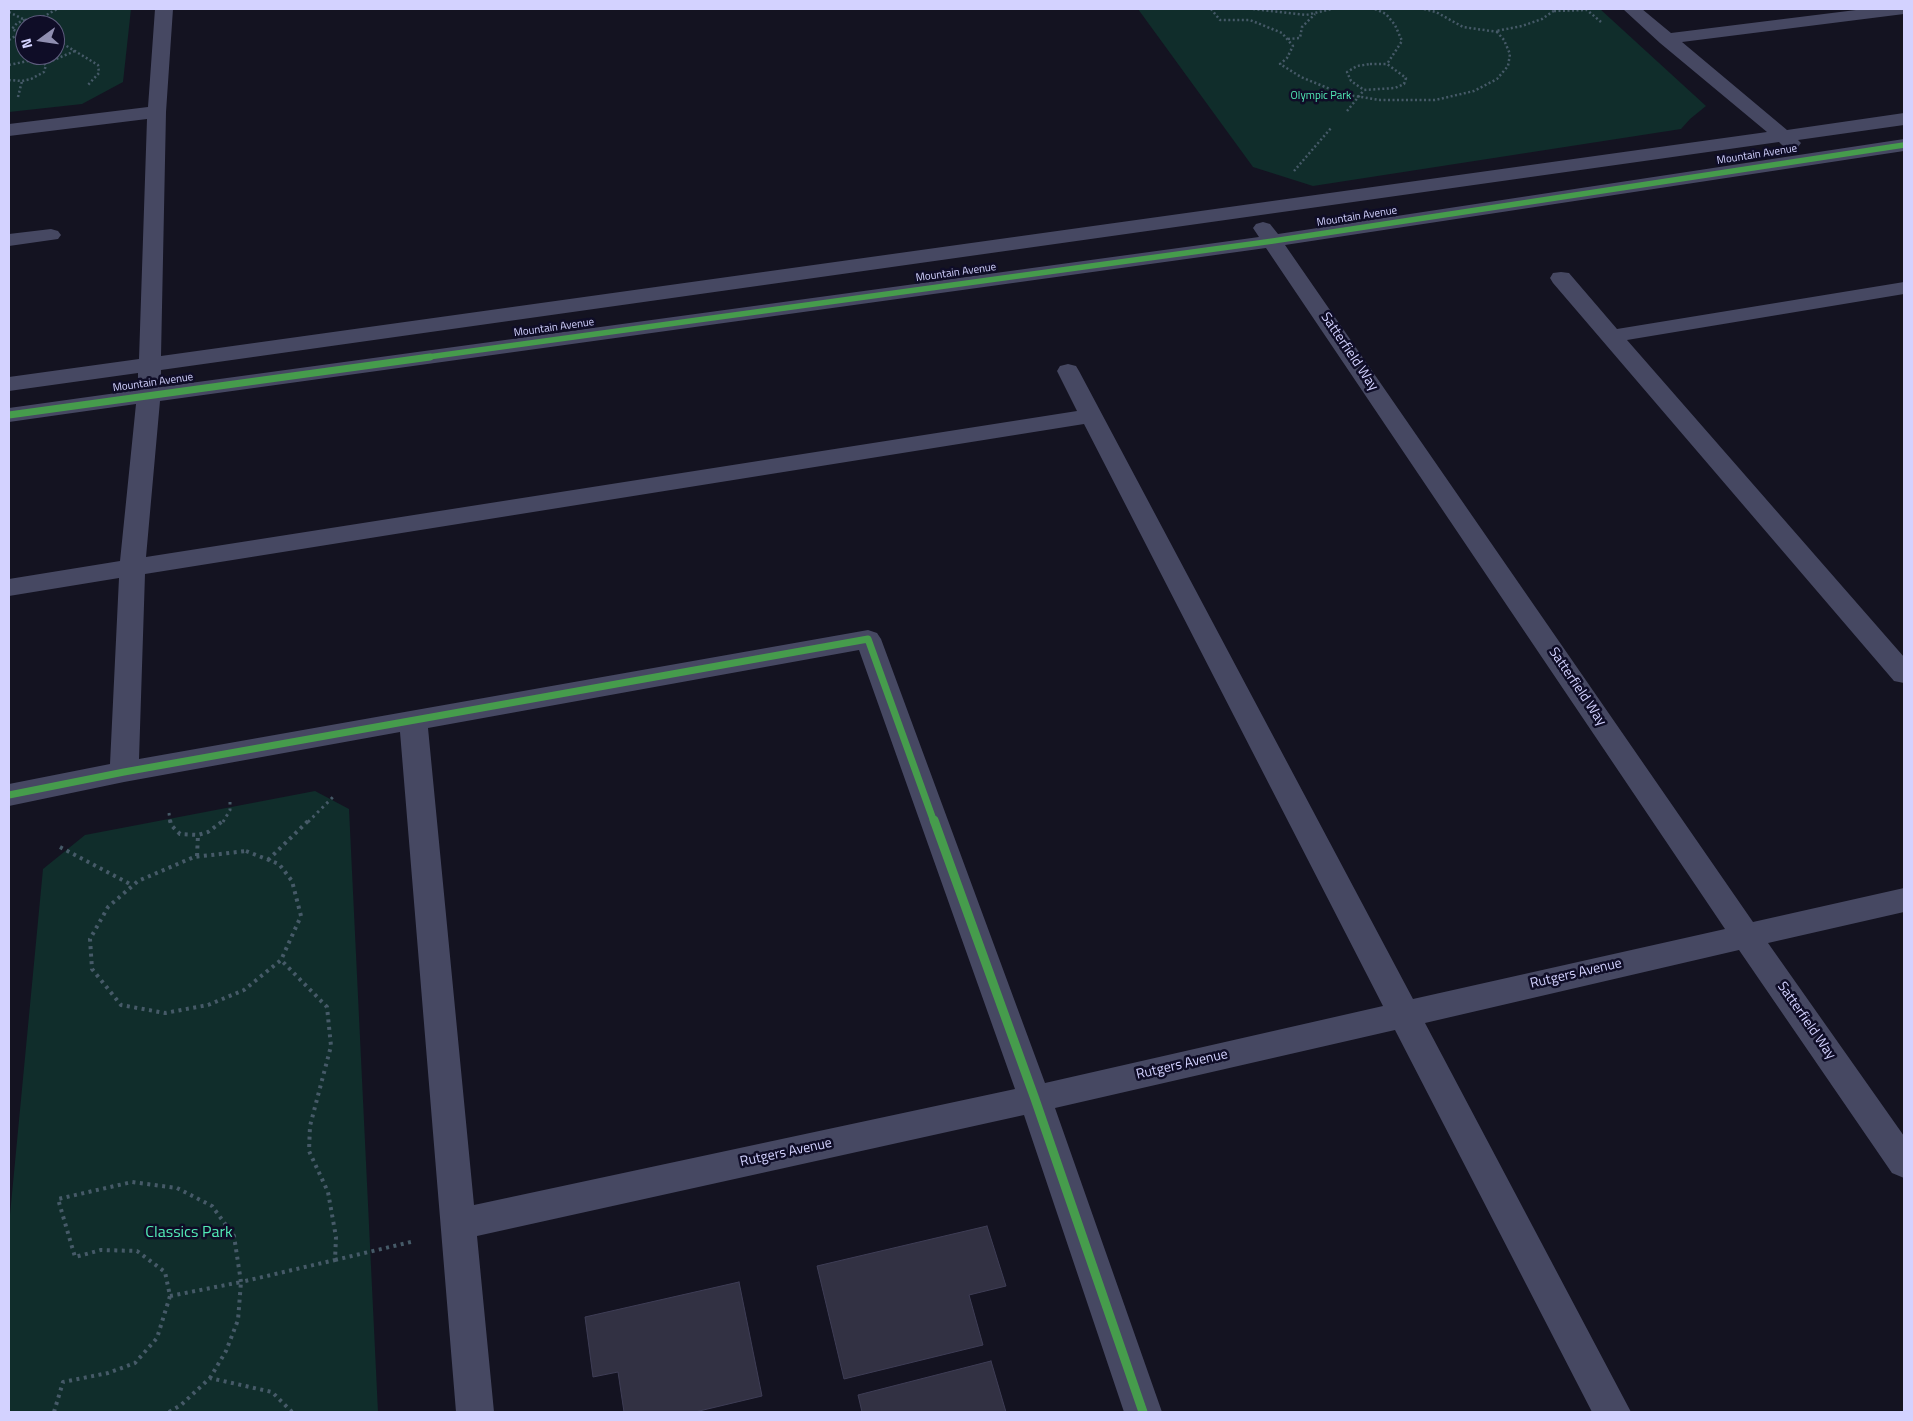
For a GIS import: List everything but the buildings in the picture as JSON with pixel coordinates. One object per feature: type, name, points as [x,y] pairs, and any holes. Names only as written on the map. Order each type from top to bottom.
[{"type":"street","points":[[124,772],[132,567],[149,394],[157,112],[164,9]]},
{"type":"street","points":[[1632,9],[1782,135],[1807,159]]},
{"type":"street","points":[[1666,39],[1904,9]]},
{"type":"street","points":[[9,130],[157,112]]},
{"type":"street","name":"Mountain Avenue","points":[[9,384],[1904,119]]},
{"type":"street","name":"Mountain Avenue","points":[[9,415],[149,394],[1273,241],[1904,145]]},
{"type":"street","name":"Satterfield Way","points":[[1250,210],[1273,241],[1746,936],[1904,1163]]},
{"type":"street","points":[[9,240],[51,235]]},
{"type":"street","points":[[1560,278],[1904,674]]},
{"type":"street","points":[[1612,336],[1904,288]]},
{"type":"street","points":[[1068,371],[1612,1412]]},
{"type":"street","points":[[9,586],[1091,416]]},
{"type":"street","points":[[9,795],[124,772],[868,639],[1035,1099],[1143,1412]]},
{"type":"street","points":[[413,720],[475,1412]]},
{"type":"street","name":"Rutgers Avenue","points":[[458,1227],[1035,1099],[1403,1013],[1904,900]]},
{"type":"path","points":[[1211,9],[1220,20],[1250,20],[1282,33],[1293,46],[1287,58],[1280,64],[1318,86],[1342,94],[1380,100],[1435,100],[1474,92],[1498,79],[1508,66],[1510,54],[1498,32]]},
{"type":"path","points":[[1253,9],[1306,15],[1332,9]]},
{"type":"path","points":[[1375,9],[1386,14],[1395,25],[1402,41],[1387,64]]},
{"type":"path","points":[[1424,9],[1436,12],[1463,27],[1498,32]]},
{"type":"path","points":[[1498,32],[1496,31],[1522,26],[1542,19],[1554,10],[1586,9],[1601,22]]},
{"type":"path","points":[[1288,40],[1300,38],[1302,27],[1317,12]]},
{"type":"path","points":[[65,45],[98,64],[99,73],[88,86]]},
{"type":"path","points":[[65,55],[75,51]]},
{"type":"path","points":[[1387,64],[1406,78],[1404,84],[1395,88],[1364,90],[1351,81],[1346,72],[1357,66],[1387,64]]},
{"type":"path","points":[[9,80],[22,81],[44,72],[46,65]]},
{"type":"path","points":[[18,98],[22,81]]},
{"type":"path","points":[[1347,111],[1364,90]]},
{"type":"path","points":[[1293,172],[1331,128]]},
{"type":"path","points":[[268,860],[334,796]]},
{"type":"path","points":[[169,812],[171,825],[180,834],[198,834],[208,832],[224,821],[230,810],[230,801]]},
{"type":"path","points":[[197,857],[198,834]]},
{"type":"path","points":[[60,847],[132,885]]},
{"type":"path","points":[[246,851],[279,864],[292,881],[301,916],[281,960],[244,990],[208,1005],[165,1013],[121,1005],[92,969],[90,939],[108,907],[138,880],[197,857],[246,851]]},
{"type":"path","points":[[281,960],[327,1007],[332,1046],[310,1126],[310,1151],[328,1192],[336,1237],[335,1260]]},
{"type":"path","points":[[54,1412],[64,1382],[108,1373],[135,1363],[157,1338],[170,1296],[165,1272],[137,1251],[101,1250],[75,1256],[58,1199],[132,1182],[177,1188],[212,1206],[234,1236],[241,1282],[238,1320],[226,1351],[210,1378],[181,1404],[168,1412]]},
{"type":"path","points":[[170,1296],[335,1260],[458,1227]]},
{"type":"path","points":[[210,1378],[272,1392],[292,1412]]},
{"type":"green space","points":[[9,9],[131,9],[123,82],[82,104],[9,112]]},
{"type":"green space","name":"Olympic Park","points":[[1138,9],[1600,9],[1706,106],[1681,129],[1313,186],[1253,167]]},
{"type":"green space","name":"Classics Park","points":[[315,791],[349,809],[378,1412],[9,1412],[9,1225],[43,869],[85,835]]},
{"type":"cycle path","points":[[9,415],[1273,241],[1904,145]]},
{"type":"cycle path","points":[[9,795],[124,772],[868,639],[1035,1099],[1143,1412]]}]
